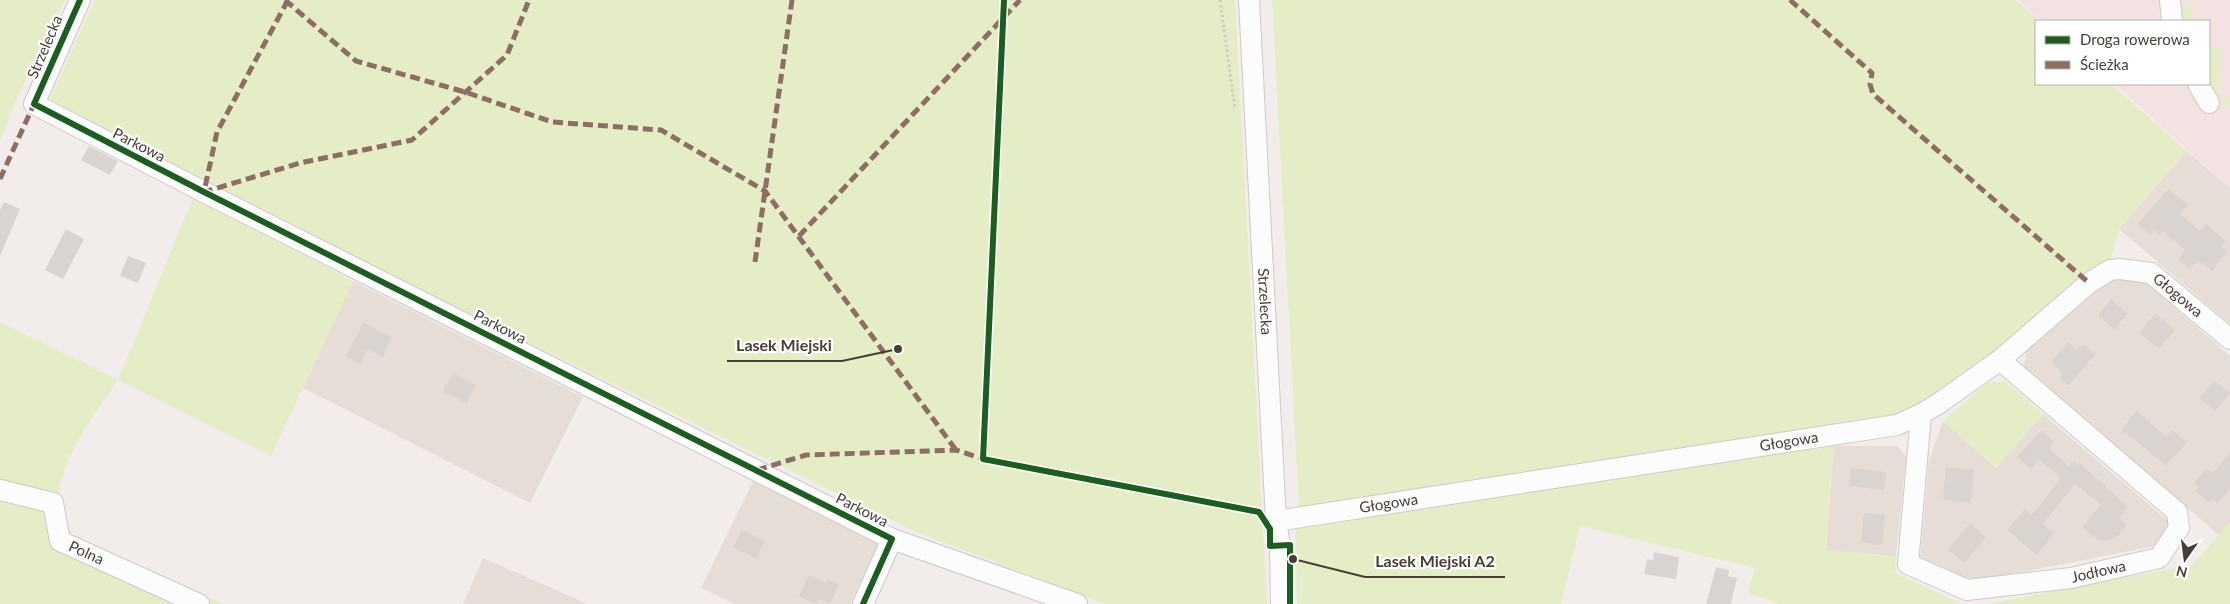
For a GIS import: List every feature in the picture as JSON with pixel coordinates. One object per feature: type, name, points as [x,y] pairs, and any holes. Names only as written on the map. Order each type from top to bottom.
[{"type":"street","name":"Strzelecka","points":[[34,104],[80,0]]},
{"type":"street","name":"Strzelecka","points":[[1249,0],[1276,521],[1280,546],[1281,604]]},
{"type":"street","points":[[2170,0],[2172,20]]},
{"type":"street","points":[[2199,85],[2209,103]]},
{"type":"street","name":"Parkowa","points":[[34,104],[211,196],[892,539],[863,604]]},
{"type":"street","name":"Głogowa","points":[[1276,521],[1897,425],[1921,414],[2000,360],[2089,284],[2110,270],[2120,268],[2151,273],[2230,339]]},
{"type":"street","name":"Jodłowa","points":[[1921,414],[1908,564],[1967,590],[2070,578],[2159,558],[2179,528],[2177,512],[2000,360]]},
{"type":"street","name":"Polna","points":[[0,490],[53,503],[60,541],[199,604]]},
{"type":"street","points":[[892,539],[1076,604]]},
{"type":"shaded area","points":[[2018,0],[2230,0],[2230,188],[2116,85],[2210,85],[2210,20],[2041,20]]},
{"type":"shaded area","points":[[2187,151],[2230,188],[2230,324],[2119,229]]},
{"type":"shaded area","points":[[2110,280],[2144,281],[2230,356],[2230,522],[2219,535],[2024,368],[2026,351]]},
{"type":"shaded area","points":[[353,281],[583,397],[530,503],[303,388]]},
{"type":"shaded area","points":[[2043,414],[2168,521],[2165,544],[1972,582],[1920,559],[1929,460],[1943,421],[1996,468]]},
{"type":"shaded area","points":[[1834,446],[1898,446],[1906,457],[1896,556],[1826,551]]},
{"type":"shaded area","points":[[753,481],[879,543],[850,604],[735,604],[701,588]]},
{"type":"shaded area","points":[[483,558],[588,604],[463,604]]},
{"type":"green space","points":[[0,0],[65,0],[16,100],[0,141]]},
{"type":"green space","points":[[95,0],[1235,0],[1267,604],[1105,604],[916,532],[202,183],[49,101]]},
{"type":"green space","points":[[1272,0],[2016,0],[2039,20],[2035,20],[2035,85],[2112,85],[2187,151],[2119,229],[2109,267],[1918,413],[1299,508]]},
{"type":"green space","points":[[2184,5],[2189,5],[2193,12],[2193,20],[2179,20],[2180,9]]},
{"type":"green space","points":[[2210,47],[2221,48],[2220,97],[2230,97],[2230,106],[2214,97],[2209,85]]},
{"type":"green space","points":[[193,198],[353,281],[271,456],[118,380]]},
{"type":"green space","points":[[0,322],[118,380],[78,441],[62,476],[59,492],[60,507],[65,521],[72,535],[224,604],[0,604]]},
{"type":"green space","points":[[1989,382],[2006,382],[2043,414],[1996,468],[1943,421]]},
{"type":"green space","points":[[1834,446],[1826,550],[1896,556],[1895,573],[1961,604],[1780,604],[1748,593],[1755,568],[1580,526],[1561,604],[1297,604],[1295,529]]},
{"type":"green space","points":[[2230,522],[2230,604],[1986,604],[2192,565]]},
{"type":"building","points":[[89,146],[118,161],[110,175],[81,160]]},
{"type":"building","points":[[2168,189],[2188,205],[2180,214],[2200,231],[2206,224],[2226,241],[2221,247],[2227,252],[2212,271],[2198,260],[2190,269],[2178,259],[2185,250],[2162,231],[2160,235],[2154,230],[2150,235],[2137,224]]},
{"type":"building","points":[[4,202],[20,209],[0,256],[0,210]]},
{"type":"building","points":[[66,229],[84,239],[63,279],[45,270]]},
{"type":"building","points":[[128,256],[146,263],[138,283],[120,276]]},
{"type":"building","points":[[2111,299],[2128,314],[2114,330],[2098,315]]},
{"type":"building","points":[[2155,313],[2175,330],[2159,349],[2139,333]]},
{"type":"building","points":[[364,322],[392,338],[383,357],[368,349],[360,364],[346,356]]},
{"type":"building","points":[[2068,342],[2077,350],[2081,346],[2086,346],[2096,354],[2068,386],[2059,378],[2063,373],[2051,362]]},
{"type":"building","points":[[453,373],[476,385],[467,403],[443,391]]},
{"type":"building","points":[[2214,380],[2230,393],[2215,411],[2199,398]]},
{"type":"building","points":[[2137,411],[2166,437],[2172,430],[2187,443],[2166,466],[2121,429]]},
{"type":"building","points":[[2041,430],[2054,442],[2049,448],[2069,466],[2074,461],[2078,465],[2080,463],[2128,507],[2119,518],[2127,525],[2115,539],[2099,541],[2082,527],[2101,505],[2075,484],[2043,524],[2054,534],[2037,555],[2007,530],[2025,509],[2032,515],[2061,478],[2039,460],[2031,469],[2017,457]]},
{"type":"building","points":[[2230,453],[2230,489],[2218,503],[2213,499],[2210,503],[2195,491],[2199,487],[2194,483],[2207,468],[2213,473]]},
{"type":"building","points":[[1946,467],[1974,470],[1971,503],[1943,500]]},
{"type":"building","points":[[1851,468],[1886,472],[1884,490],[1849,486]]},
{"type":"building","points":[[1864,513],[1885,515],[1882,545],[1861,542]]},
{"type":"building","points":[[1970,523],[1986,537],[1964,563],[1948,549]]},
{"type":"building","points":[[742,530],[765,541],[756,559],[733,547]]},
{"type":"building","points":[[1654,552],[1679,557],[1676,579],[1644,574],[1647,559],[1653,560]]},
{"type":"building","points":[[1716,567],[1729,570],[1728,576],[1737,578],[1731,604],[1706,604]]},
{"type":"building","points":[[809,575],[826,583],[828,579],[839,585],[830,604],[820,599],[816,604],[799,596]]},
{"type":"marked path","points":[[285,0],[356,61],[465,92],[552,122],[661,130],[765,191],[956,450]]},
{"type":"marked path","points":[[288,0],[217,132],[204,192],[300,163],[412,140],[507,55],[529,0]]},
{"type":"marked path","points":[[755,262],[792,0]]},
{"type":"marked path","points":[[799,236],[1020,0]]},
{"type":"marked path","points":[[1790,0],[1872,73],[1870,84],[1873,94],[2089,283]]},
{"type":"marked path","points":[[0,179],[34,104]]},
{"type":"marked path","points":[[757,470],[806,455],[956,450],[983,459]]},
{"type":"cycle path","points":[[80,0],[34,104],[204,192],[892,539],[863,604]]},
{"type":"cycle path","points":[[1004,0],[983,459],[1259,512],[1270,529],[1270,546],[1290,545],[1290,604]]},
{"type":"place","name":"Lasek Miejski","points":[[898,349]]},
{"type":"place","name":"Lasek Miejski A2","points":[[1293,559]]}]
